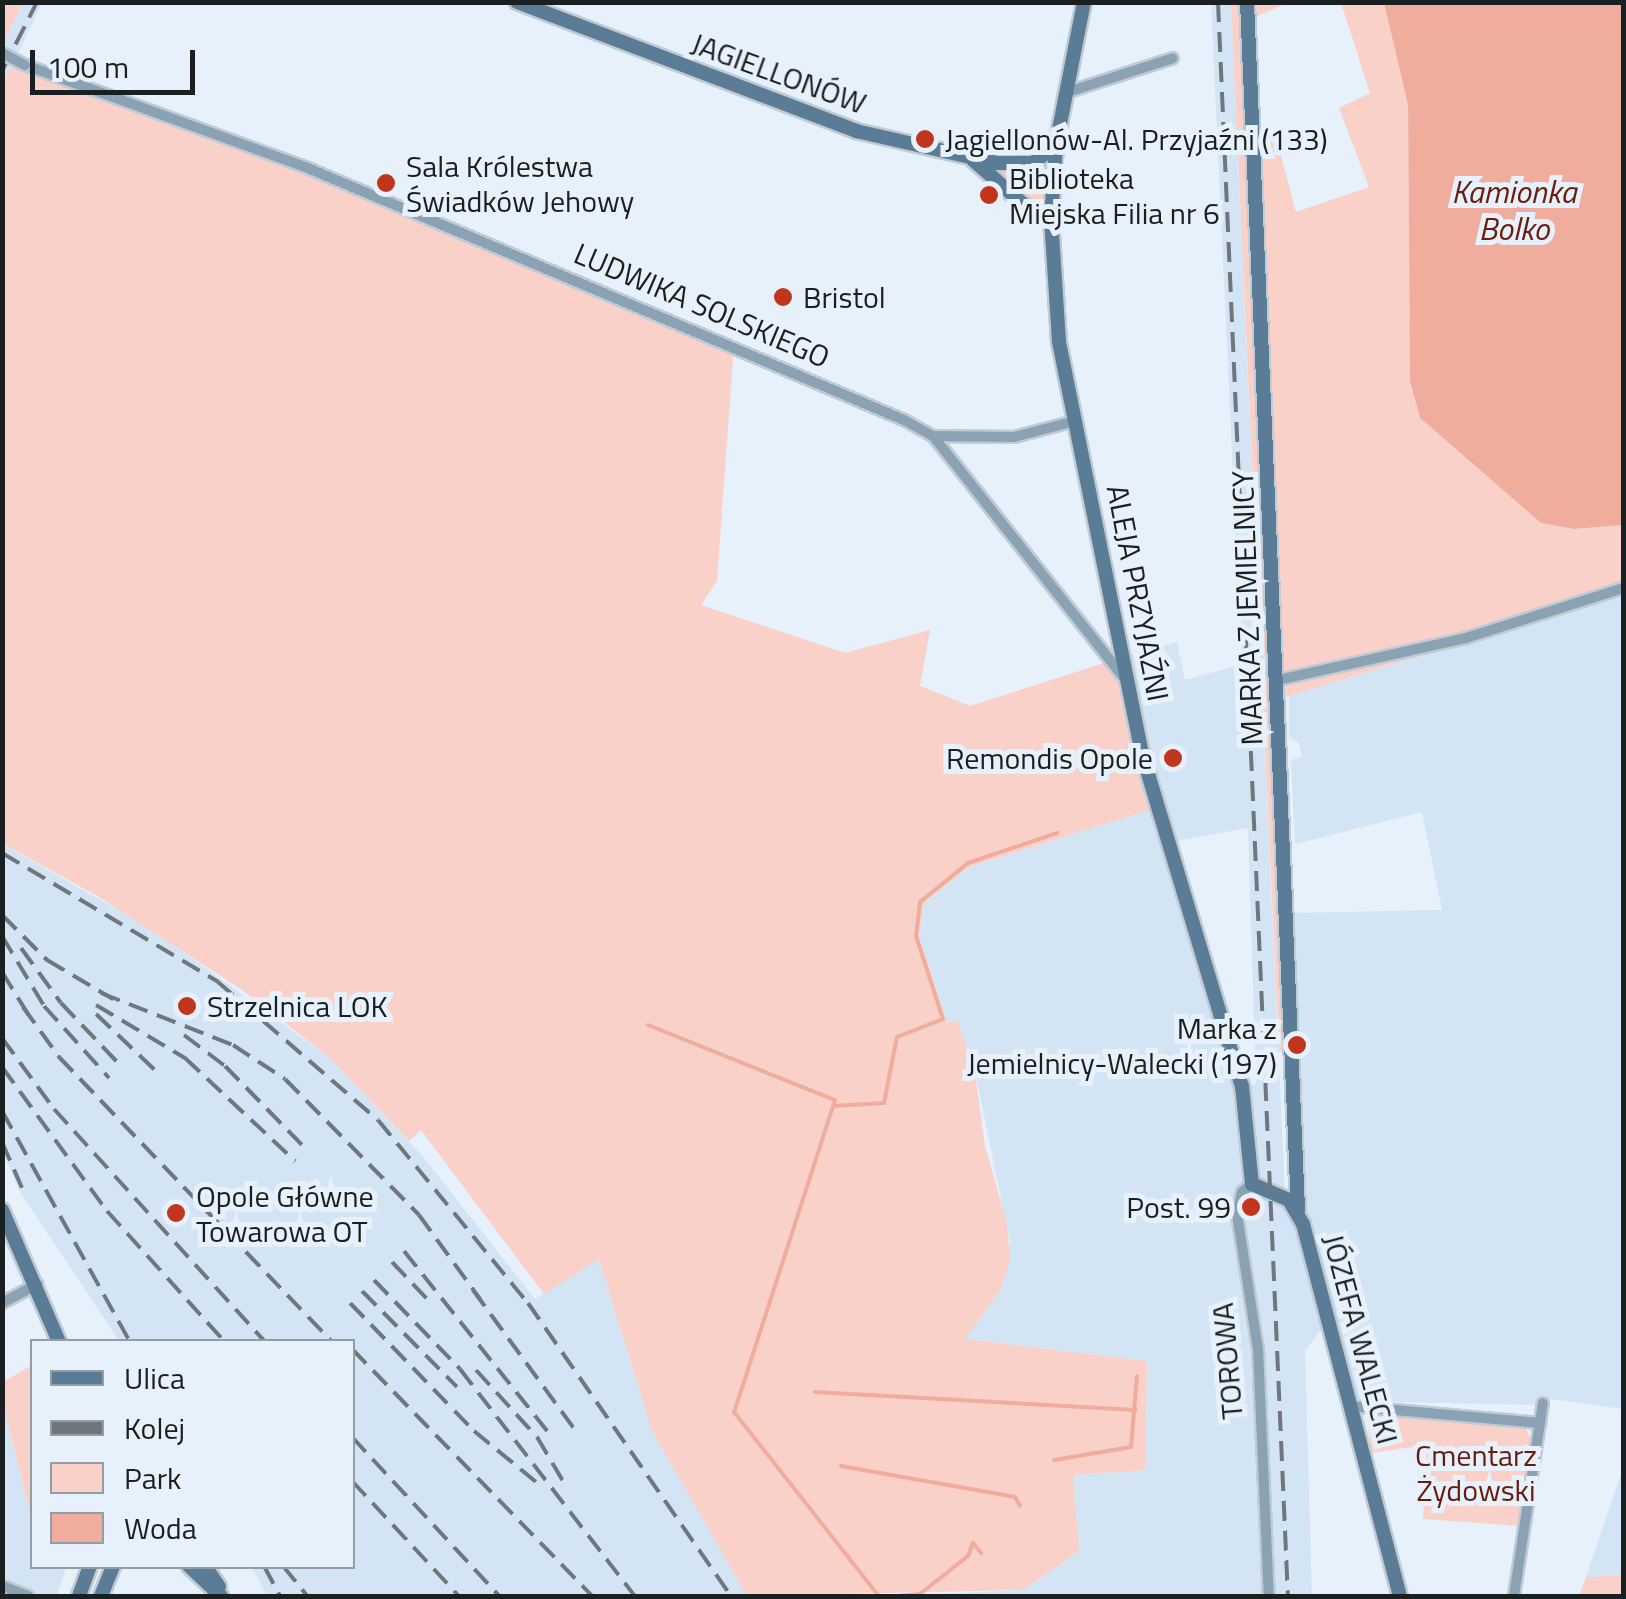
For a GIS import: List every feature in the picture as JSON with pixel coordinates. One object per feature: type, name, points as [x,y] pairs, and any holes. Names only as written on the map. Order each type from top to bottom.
[{"type":"street","name":"JAGIELLONÓW","points":[[517,2],[795,111],[972,159],[1024,164],[1056,146]]},
{"type":"street","name":"ALEJA PRZYJAŹNI","points":[[1084,2],[1056,146],[1052,218],[1059,342],[1143,757],[1234,1051],[1252,1184]]},
{"type":"street","name":"MARKA Z JEMIELNICY","points":[[1248,2],[1298,1212]]},
{"type":"street","name":"LUDWIKA SOLSKIEGO","points":[[2,53],[397,205],[933,436],[1014,436],[1075,421]]},
{"type":"street","points":[[1068,92],[1173,58]]},
{"type":"street","name":"JAGIELLONÓW","points":[[972,159],[1031,211],[1052,218]]},
{"type":"street","name":"LUDWIKA SOLSKIEGO","points":[[933,436],[1115,660],[1130,692]]},
{"type":"street","points":[[1278,680],[1466,638],[1624,588]]},
{"type":"street","points":[[1252,1184],[1285,1196],[1298,1212]]},
{"type":"street","name":"TOROWA","points":[[1252,1184],[1242,1192],[1238,1214],[1258,1349],[1270,1596]]},
{"type":"street","points":[[2,1210],[57,1334]]},
{"type":"street","name":"JÓZEFA WALECKI","points":[[1298,1212],[1400,1596]]},
{"type":"street","points":[[2,1303],[38,1284]]},
{"type":"street","points":[[1514,1596],[1543,1403]]},
{"type":"street","points":[[1349,1406],[1540,1423]]},
{"type":"street","points":[[78,1596],[89,1569]]},
{"type":"street","points":[[192,1569],[223,1596]]},
{"type":"street","points":[[207,1569],[223,1596]]},
{"type":"street","points":[[101,1596],[114,1570]]},
{"type":"street","points":[[2,1586],[28,1596]]},
{"type":"shaded area","points":[[23,3],[42,3],[3,84],[3,44]]},
{"type":"shaded area","points":[[1211,3],[1231,3],[1285,1196],[1293,1204],[1289,913],[1442,910],[1422,812],[1295,844],[1291,760],[1302,757],[1299,743],[1289,737],[1289,696],[1623,594],[1623,1409],[1537,1397],[1536,1405],[1348,1401],[1325,1324],[1305,1351],[1312,1596],[897,1596],[1023,1590],[1079,1551],[1072,1475],[1144,1470],[1147,1361],[964,1339],[1001,1289],[1010,1242],[974,1067],[956,1020],[947,1023],[919,936],[924,903],[969,867],[1158,807],[1123,657],[1177,642],[1185,680],[1242,664]],"holes":[[[1248,828],[1256,1084],[1243,1086],[1170,842]]]},
{"type":"shaded area","points":[[2,844],[150,928],[330,1058],[421,1154],[535,1299],[599,1259],[652,1431],[747,1596],[267,1596],[253,1569],[355,1569],[355,1339],[118,1339],[19,1190],[3,1152]]},
{"type":"shaded area","points":[[2,1399],[30,1514],[30,1569],[65,1569],[57,1596],[3,1596]]},
{"type":"shaded area","points":[[1623,1468],[1623,1575],[1586,1577]]},
{"type":"green space","points":[[2,3],[23,3],[3,44]]},
{"type":"green space","points":[[1231,3],[1288,3],[1248,20],[1257,139],[1275,133],[1296,212],[1369,187],[1339,108],[1370,93],[1341,3],[1384,3],[1408,105],[1410,381],[1420,418],[1541,523],[1574,529],[1624,525],[1623,594],[1279,699],[1294,1050],[1279,1052]]},
{"type":"green space","points":[[13,63],[310,169],[734,345],[717,581],[701,605],[845,653],[930,630],[920,686],[970,706],[1123,657],[1158,807],[969,867],[924,903],[919,936],[947,1023],[957,1020],[974,1067],[985,1146],[1007,1223],[1010,1260],[1001,1289],[965,1339],[1147,1361],[1145,1470],[1073,1475],[1079,1551],[1023,1590],[747,1596],[652,1431],[599,1259],[544,1294],[421,1130],[409,1141],[330,1058],[245,992],[99,897],[3,844],[2,84]]},
{"type":"green space","points":[[1049,153],[1051,218],[972,159],[997,163]]},
{"type":"green space","points":[[30,1366],[30,1514],[2,1399],[3,1382]]},
{"type":"green space","name":"Cmentarz Żydowski","points":[[1360,1412],[1526,1429],[1533,1442],[1520,1526],[1423,1519],[1427,1445],[1371,1453],[1367,1417]]},
{"type":"green space","points":[[1623,1575],[1623,1596],[1579,1596],[1586,1577]]},
{"type":"water","name":"Kamionka Bolko","points":[[1384,3],[1623,3],[1623,525],[1574,529],[1541,523],[1420,418],[1410,381],[1408,105]]},
{"type":"waterway","points":[[833,1106],[884,1103],[897,1037],[943,1019],[916,936],[920,902],[968,863],[1057,833]]},
{"type":"waterway","points":[[648,1025],[835,1100],[734,1412],[879,1596]]},
{"type":"waterway","points":[[1054,1460],[1131,1447],[1137,1376]]},
{"type":"waterway","points":[[815,1392],[1135,1410]]},
{"type":"waterway","points":[[841,1466],[1015,1497],[1020,1506]]},
{"type":"waterway","points":[[897,1596],[920,1594],[968,1556],[973,1543],[981,1553]]},
{"type":"railway","points":[[2,71],[37,2]]},
{"type":"railway","points":[[1218,2],[1288,1596]]},
{"type":"railway","points":[[2,853],[218,982],[378,1120],[528,1303],[731,1596]]},
{"type":"railway","points":[[2,915],[47,960],[113,999]]},
{"type":"railway","points":[[2,936],[44,1006],[109,1078]]},
{"type":"railway","points":[[21,948],[61,1003],[121,1066]]},
{"type":"railway","points":[[2,972],[31,1019]]},
{"type":"railway","points":[[101,993],[233,1045],[285,1079],[419,1215],[480,1299]]},
{"type":"railway","points":[[96,1005],[185,1058],[295,1161]]},
{"type":"railway","points":[[23,1007],[59,1057],[329,1339]]},
{"type":"railway","points":[[96,1014],[158,1073]]},
{"type":"railway","points":[[184,1035],[225,1066],[307,1150]]},
{"type":"railway","points":[[2,1038],[54,1109],[262,1339]]},
{"type":"railway","points":[[2,1067],[107,1211],[222,1339]]},
{"type":"railway","points":[[2,1111],[128,1339]]},
{"type":"railway","points":[[2,1142],[22,1188]]},
{"type":"railway","points":[[404,1251],[547,1431]]},
{"type":"railway","points":[[392,1262],[430,1302]]},
{"type":"railway","points":[[374,1280],[460,1369],[635,1596]]},
{"type":"railway","points":[[473,1290],[576,1431]]},
{"type":"railway","points":[[362,1291],[457,1387]]},
{"type":"railway","points":[[350,1303],[474,1431],[541,1486]]},
{"type":"railway","points":[[355,1352],[592,1596]]},
{"type":"railway","points":[[476,1370],[537,1437],[567,1488]]},
{"type":"railway","points":[[355,1440],[499,1596]]},
{"type":"railway","points":[[355,1484],[459,1596]]},
{"type":"railway","points":[[266,1569],[280,1596]]},
{"type":"railway","points":[[285,1569],[307,1596]]},
{"type":"place","name":"Jagiellonów-Al. Przyjaźni (133)","points":[[925,139]]},
{"type":"place","name":"Sala Królestwa Świadków Jehowy","points":[[386,183]]},
{"type":"place","name":"Biblioteka Miejska Filia nr 6","points":[[989,195]]},
{"type":"place","name":"Bristol","points":[[783,297]]},
{"type":"place","name":"Remondis Opole","points":[[1173,758]]},
{"type":"place","name":"Strzelnica LOK","points":[[187,1006]]},
{"type":"place","name":"Marka z Jemielnicy-Walecki (197)","points":[[1297,1045]]},
{"type":"place","name":"Post. 99","points":[[1251,1207]]},
{"type":"place","name":"Opole Główne Towarowa OT","points":[[176,1213]]}]
